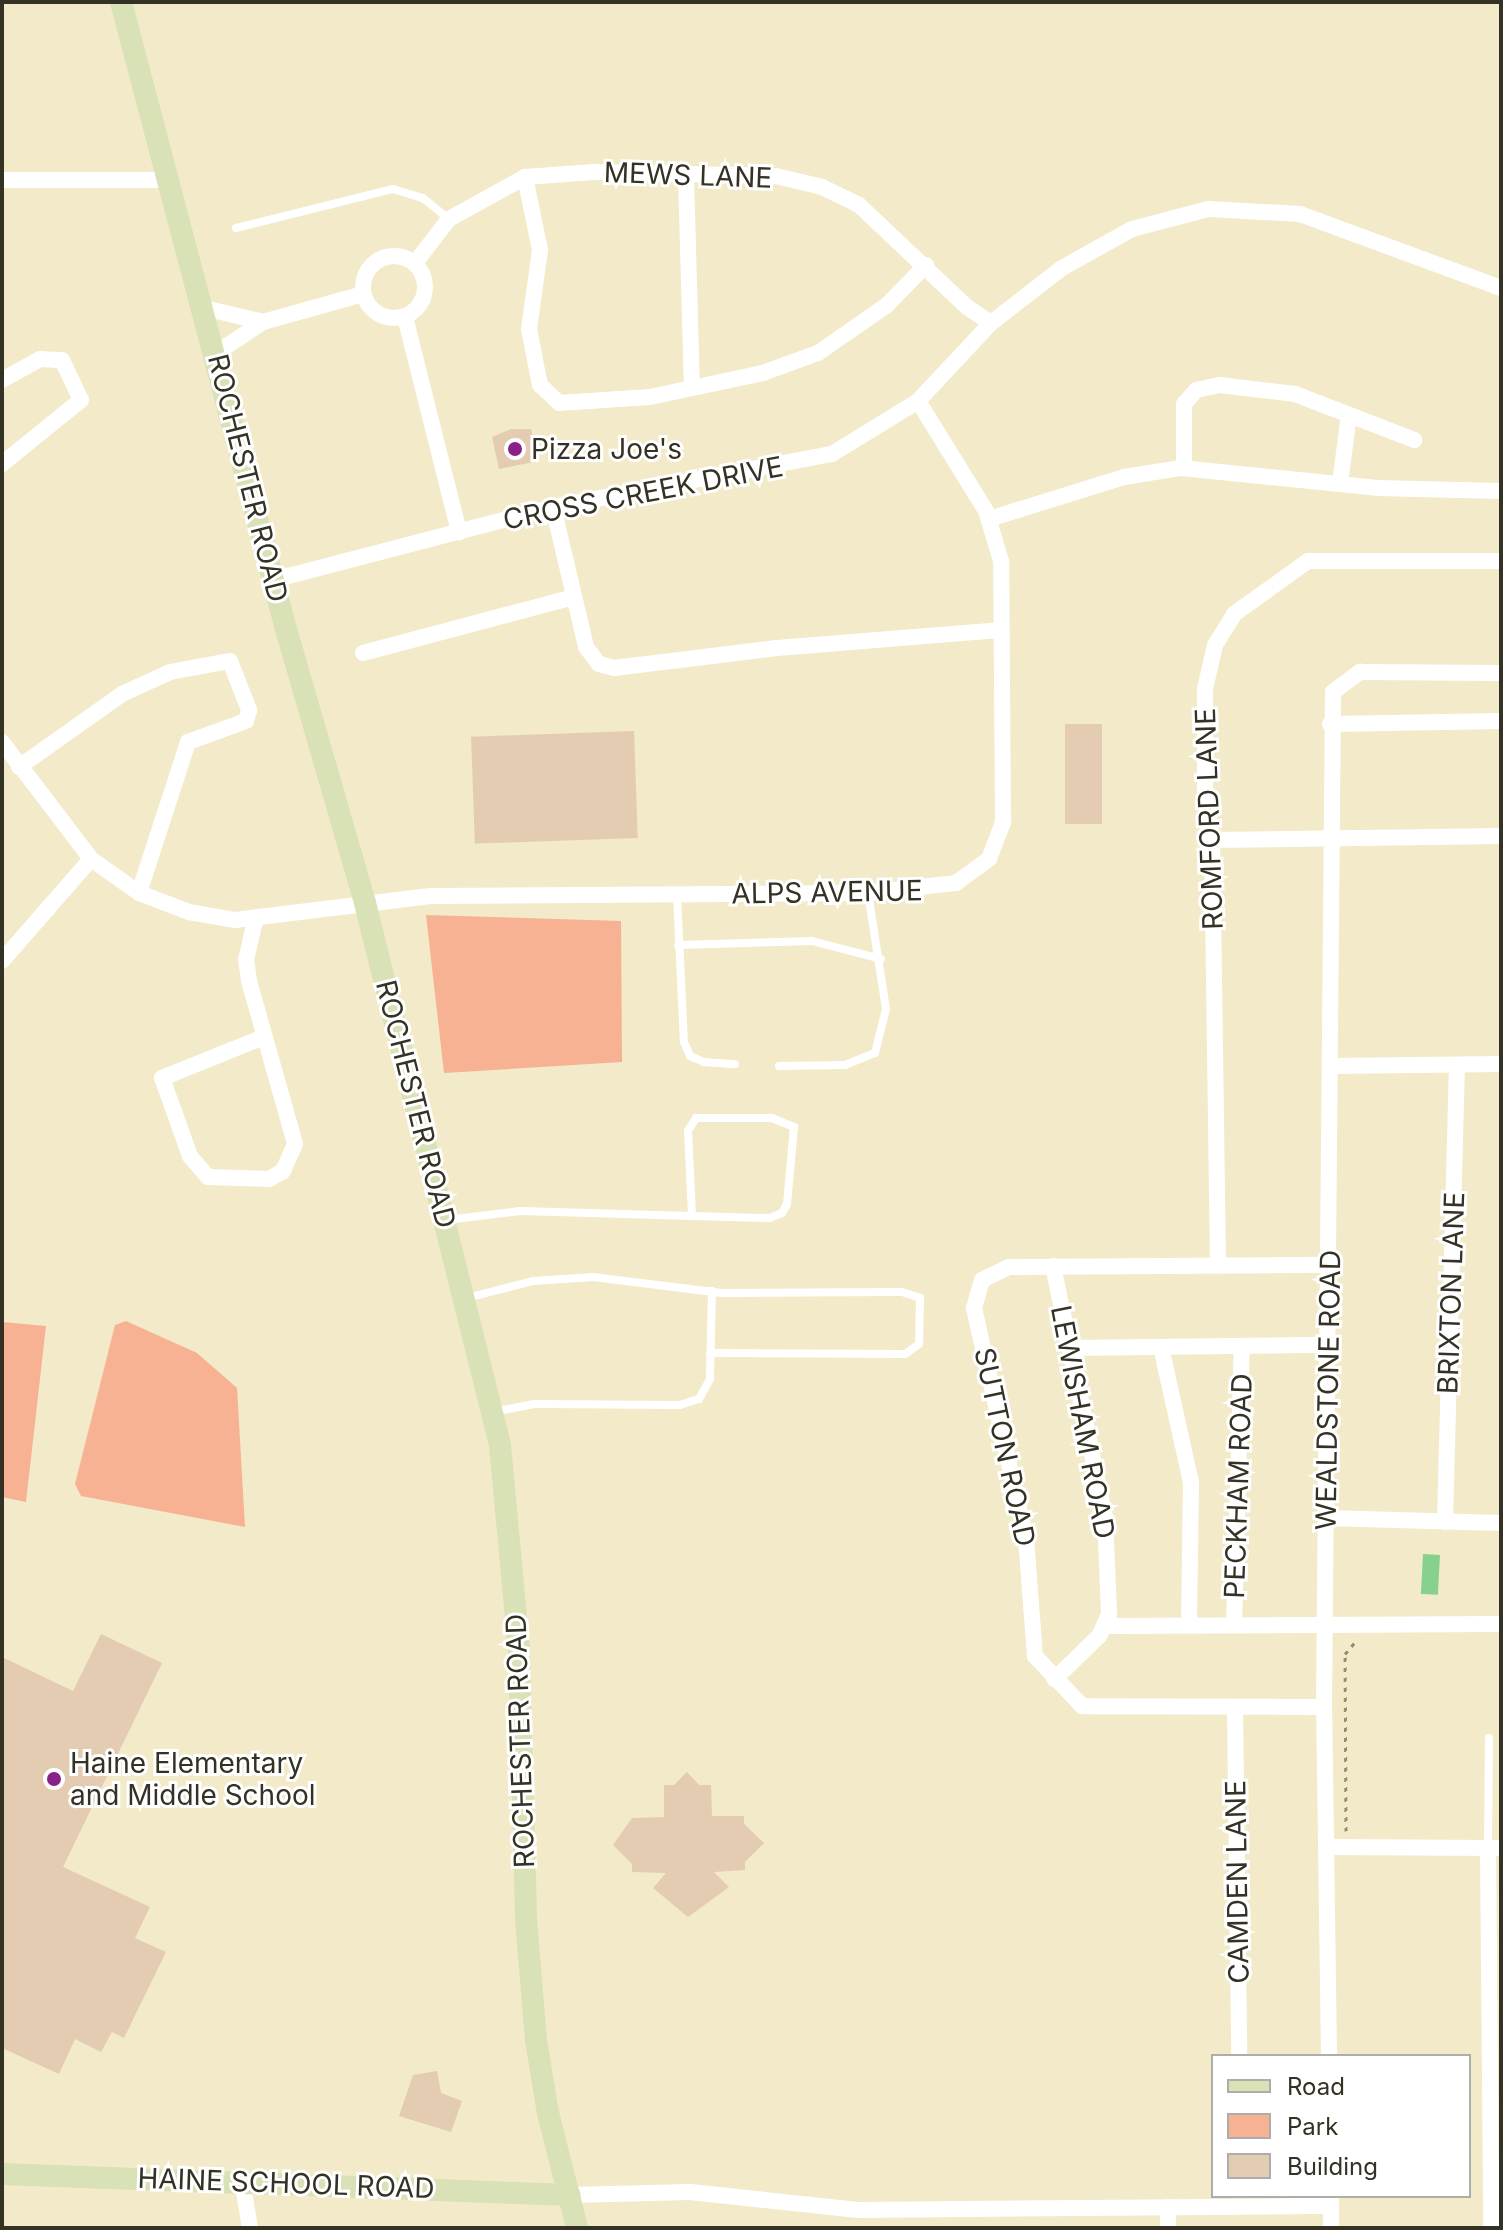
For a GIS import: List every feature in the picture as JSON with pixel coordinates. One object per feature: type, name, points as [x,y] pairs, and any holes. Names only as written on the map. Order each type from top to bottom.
[{"type":"street","name":"ROCHESTER ROAD","points":[[121,2],[216,353],[273,580],[365,903],[493,1413],[514,1566],[535,2025],[548,2113],[577,2228]]},
{"type":"street","name":"MEWS LANE","points":[[415,263],[449,219],[525,177],[594,172],[776,176],[822,187],[859,205],[967,307],[991,323]]},
{"type":"street","points":[[686,176],[692,388]]},
{"type":"street","points":[[525,177],[540,238],[529,329],[540,385],[559,403],[650,397],[763,373],[818,353],[887,305],[926,265]]},
{"type":"street","points":[[2,180],[168,180]]},
{"type":"street","name":"CROSS CREEK DRIVE","points":[[273,580],[553,507],[832,454],[918,401],[991,323],[1062,268],[1132,229],[1209,209],[1300,214],[1501,288]]},
{"type":"street","points":[[397,255],[415,263],[424,276],[425,293],[418,307],[405,317],[387,317],[372,309],[363,294],[365,274],[378,259],[397,255]]},
{"type":"street","points":[[216,353],[263,322],[363,294]]},
{"type":"street","points":[[204,308],[263,322]]},
{"type":"street","points":[[405,317],[459,532]]},
{"type":"street","points":[[2,380],[40,359],[62,360],[81,400],[2,464]]},
{"type":"street","points":[[1184,468],[1184,404],[1205,387],[1295,394],[1414,440]]},
{"type":"street","name":"ALPS AVENUE","points":[[2,742],[91,859],[139,893],[189,912],[255,921],[431,896],[868,893],[956,883],[989,859],[998,843],[1003,822],[999,630],[1001,561],[989,519],[918,401]]},
{"type":"street","points":[[1340,483],[1349,415]]},
{"type":"street","points":[[989,519],[1124,477],[1184,468],[1340,483],[1501,491]]},
{"type":"street","points":[[553,507],[586,647],[599,664],[614,668],[777,648],[999,630]]},
{"type":"street","name":"ROMFORD LANE","points":[[1218,1265],[1212,840],[1205,796],[1205,689],[1215,645],[1234,614],[1308,561],[1501,561]]},
{"type":"street","points":[[363,653],[574,597]]},
{"type":"street","points":[[19,767],[122,694],[170,672],[230,661],[249,710],[246,721],[188,742],[139,893]]},
{"type":"street","name":"WEALDSTONE ROAD","points":[[1329,2054],[1324,1707],[1330,1265],[1330,724],[1333,692],[1360,672],[1501,673]]},
{"type":"street","points":[[1330,724],[1501,721]]},
{"type":"street","points":[[1212,840],[1501,836]]},
{"type":"street","points":[[2,961],[91,859]]},
{"type":"street","points":[[255,921],[246,959],[264,1037],[291,1122],[292,1157],[269,1179],[208,1177],[190,1156],[162,1078],[264,1037]]},
{"type":"street","points":[[1331,1066],[1501,1064]]},
{"type":"street","name":"BRIXTON LANE","points":[[1445,1522],[1457,1065]]},
{"type":"street","name":"SUTTON ROAD","points":[[1324,1707],[1100,1708],[1082,1706],[1055,1679],[1035,1656],[1026,1539],[974,1308],[982,1280],[996,1272],[1053,1266],[1330,1265]]},
{"type":"street","name":"LEWISHAM ROAD","points":[[1053,1266],[1105,1517],[1107,1626]]},
{"type":"street","points":[[1069,1348],[1329,1345]]},
{"type":"street","name":"PECKHAM ROAD","points":[[1234,1625],[1242,1346]]},
{"type":"street","points":[[1161,1347],[1191,1482],[1189,1625]]},
{"type":"street","points":[[1326,1518],[1501,1523]]},
{"type":"street","points":[[1055,1679],[1107,1626],[1501,1624]]},
{"type":"street","name":"CAMDEN LANE","points":[[1235,1707],[1239,2054]]},
{"type":"street","points":[[1326,1847],[1494,1848],[1496,2131],[1491,2228]]},
{"type":"street","name":"HAINE SCHOOL ROAD","points":[[2,2174],[242,2180],[570,2195]]},
{"type":"street","points":[[242,2180],[250,2228]]},
{"type":"street","points":[[570,2195],[690,2192],[858,2210],[1168,2207],[1331,2201],[1331,2228]]},
{"type":"street","points":[[1168,2207],[1168,2228]]},
{"type":"lane","points":[[236,228],[393,189],[423,198],[449,219]]},
{"type":"lane","points":[[779,1066],[845,1065],[875,1053],[886,1009],[881,959],[868,893]]},
{"type":"lane","points":[[677,895],[684,1042],[690,1056],[704,1062],[735,1064]]},
{"type":"lane","points":[[678,945],[812,941],[881,959]]},
{"type":"lane","points":[[446,1220],[520,1211],[692,1216],[770,1218],[782,1213],[794,1160],[794,1127],[772,1118],[696,1118],[688,1131],[692,1216]]},
{"type":"lane","points":[[466,1299],[533,1281],[593,1277],[712,1291],[914,1294],[920,1298],[919,1344],[905,1354],[710,1353]]},
{"type":"lane","points":[[493,1413],[534,1404],[692,1403],[706,1391],[712,1291]]},
{"type":"lane","points":[[1489,1738],[1494,1848]]},
{"type":"path","points":[[1347,1847],[1345,1654],[1354,1643],[1368,1640]]},
{"type":"green space","points":[[426,915],[621,921],[622,1062],[444,1073]]},
{"type":"green space","points":[[126,1321],[197,1353],[237,1388],[245,1527],[81,1496],[75,1484],[115,1325]]},
{"type":"green space","points":[[2,1322],[46,1326],[26,1502],[2,1497]]},
{"type":"shaded area","points":[[1423,1554],[1440,1555],[1438,1595],[1421,1594]]},
{"type":"building","name":"Pizza Joe's","points":[[511,429],[531,429],[538,461],[499,469],[492,437]]},
{"type":"building","points":[[1065,724],[1102,724],[1102,824],[1065,824]]},
{"type":"building","points":[[634,731],[638,838],[475,844],[471,737]]},
{"type":"building","name":"Haine Elementary and Middle School","points":[[101,1634],[162,1663],[63,1867],[150,1907],[135,1938],[166,1952],[124,2038],[112,2032],[101,2052],[75,2039],[59,2074],[2,2048],[2,1657],[73,1691]]},
{"type":"building","points":[[687,1772],[699,1785],[711,1785],[712,1816],[744,1816],[744,1824],[764,1843],[745,1862],[745,1870],[714,1872],[729,1887],[688,1917],[653,1888],[666,1873],[632,1872],[632,1864],[613,1845],[632,1818],[664,1817],[664,1785],[674,1785]]},
{"type":"building","points":[[437,2071],[441,2093],[462,2101],[451,2132],[399,2116],[413,2075]]},
{"type":"place","name":"Pizza Joe's","points":[[515,449]]},
{"type":"place","name":"Haine Elementary and Middle School","points":[[54,1779]]}]
